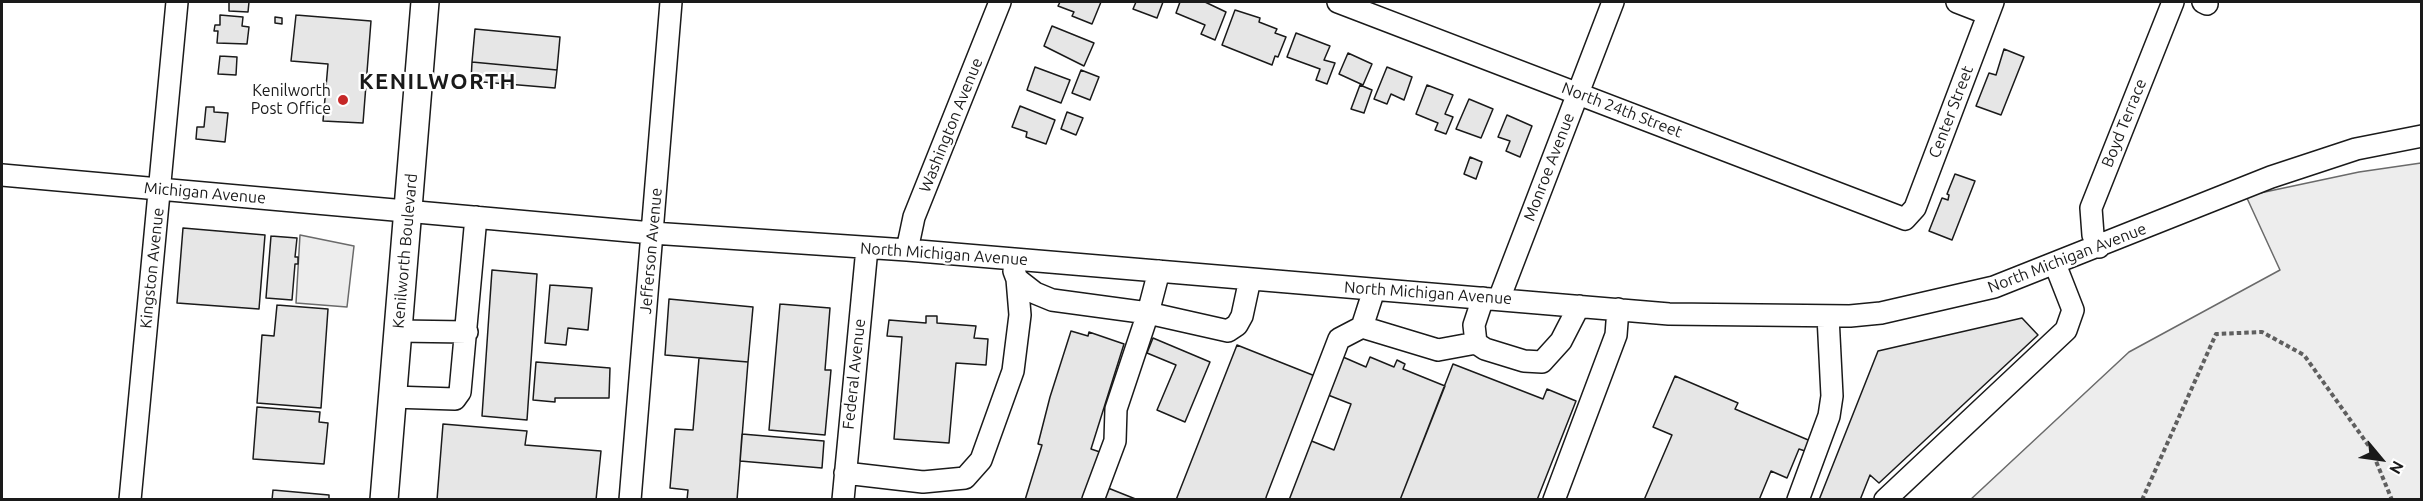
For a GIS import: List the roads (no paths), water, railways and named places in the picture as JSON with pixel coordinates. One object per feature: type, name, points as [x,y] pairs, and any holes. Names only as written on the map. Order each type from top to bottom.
[{"type":"main road","name":"Kenilworth Boulevard","points":[[384,500],[425,2]]},
{"type":"street","name":"Kingston Avenue","points":[[130,500],[177,2]]},
{"type":"street","name":"Jefferson Avenue","points":[[630,500],[671,2]]},
{"type":"street","name":"Washington Avenue","points":[[907,250],[914,218],[1000,2]]},
{"type":"street","name":"North 24th Street","points":[[1338,2],[1905,219]]},
{"type":"street","name":"Monroe Avenue","points":[[1476,343],[1474,325],[1491,298],[1613,2]]},
{"type":"street","points":[[1957,2],[1991,8]]},
{"type":"street","name":"Boyd Terrace","points":[[2099,247],[2093,235],[2091,208],[2173,2]]},
{"type":"street","name":"Center Street","points":[[1905,219],[1915,208],[1991,8]]},
{"type":"street","name":"North Michigan Avenue","points":[[408,211],[652,233],[907,250],[1014,269],[1159,271],[1669,314],[1828,316],[1881,313],[1994,287],[2271,177],[2356,150],[2421,136]]},
{"type":"street","name":"Michigan Avenue","points":[[2,175],[408,211]]},
{"type":"street","points":[[392,397],[455,399],[462,387],[476,217]]},
{"type":"street","name":"Federal Avenue","points":[[843,500],[867,248]]},
{"type":"street","points":[[1885,500],[2066,330],[2073,310],[2055,264]]},
{"type":"street","points":[[845,473],[923,482],[965,478],[981,460],[1012,371],[1020,315],[1014,269]]},
{"type":"street","points":[[1014,269],[1035,293],[1052,300],[1148,314],[1228,331],[1237,325],[1242,316],[1250,279]]},
{"type":"street","points":[[1093,500],[1115,441],[1116,409],[1148,314],[1159,271]]},
{"type":"street","points":[[1362,327],[1374,290]]},
{"type":"street","points":[[1276,500],[1339,339],[1362,327],[1438,350],[1476,343],[1485,349],[1524,361],[1542,362],[1561,341],[1578,306]]},
{"type":"street","points":[[1554,500],[1616,335],[1617,309]]},
{"type":"street","points":[[1798,500],[1831,406],[1828,316]]},
{"type":"street","points":[[398,331],[467,332]]},
{"type":"place","name":"Kenilworth Post Office","points":[[343,100]]},
{"type":"district","name":"KENILWORTH","points":[[438,82]]}]
